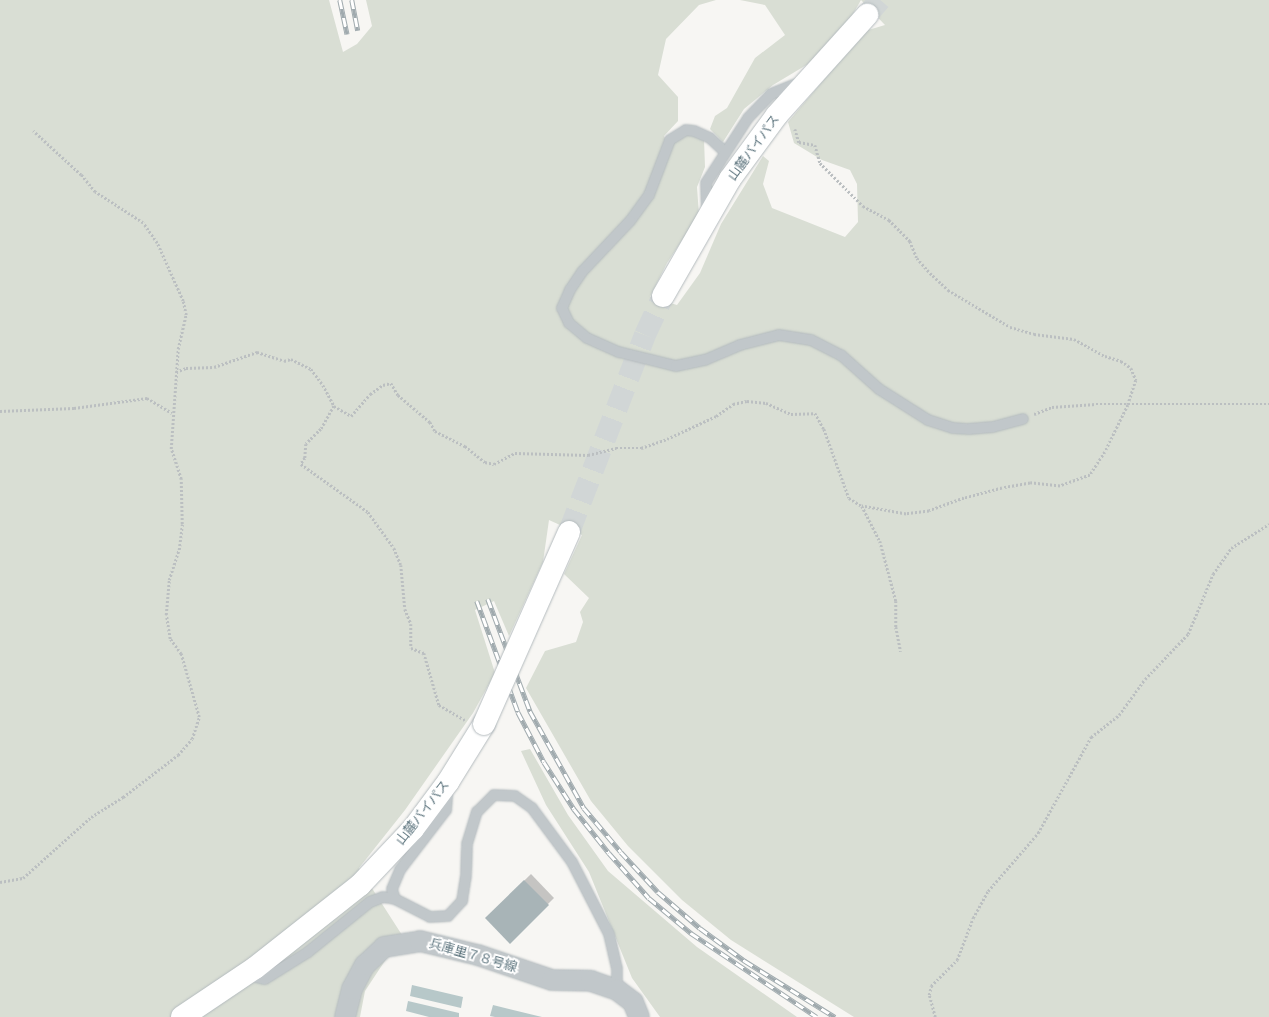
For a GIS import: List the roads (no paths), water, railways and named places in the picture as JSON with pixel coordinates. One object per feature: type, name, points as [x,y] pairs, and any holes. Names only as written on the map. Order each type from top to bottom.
[{"type":"street","name":"山麓バイパス","points":[[663,296],[707,217],[735,173],[808,79],[867,15]]},
{"type":"street","name":"山麓バイパス","points":[[182,1017],[245,975],[360,886],[413,829],[448,782],[569,532]]},
{"type":"street","name":"兵庫里７８号線","points":[[345,1017],[352,989],[365,965],[384,947],[420,941],[478,955],[552,980],[591,981],[617,990],[633,1002],[639,1017]]},
{"type":"lane","points":[[707,217],[706,182],[724,151],[748,118],[771,94],[808,79]]},
{"type":"lane","points":[[724,151],[710,138],[694,131],[686,130],[670,140],[649,195],[630,221],[582,272],[570,290],[562,308],[569,324],[587,338],[619,352],[676,366],[705,360],[740,345],[779,335],[811,340],[841,355],[879,389],[928,420],[953,428],[969,429],[993,427],[1022,419]]},
{"type":"lane","points":[[395,899],[392,889],[400,870],[446,810],[448,782]]},
{"type":"lane","points":[[245,975],[266,979],[308,952],[370,902],[383,897],[395,899],[430,917],[448,916],[462,901],[466,875],[467,844],[477,812],[494,795],[515,796],[532,808],[572,862],[609,934],[617,969],[617,990]]},
{"type":"tunnel","points":[[867,15],[880,0]]},
{"type":"tunnel","points":[[569,532],[645,335],[663,296]]},
{"type":"railway","points":[[340,0],[347,34]]},
{"type":"railway","points":[[352,0],[358,30]]},
{"type":"railway","points":[[488,599],[530,711],[584,808],[621,852],[658,892],[700,928],[745,961],[835,1017]]},
{"type":"railway","points":[[477,601],[518,712],[544,762],[574,809],[609,853],[649,898],[691,933],[817,1017]]}]
